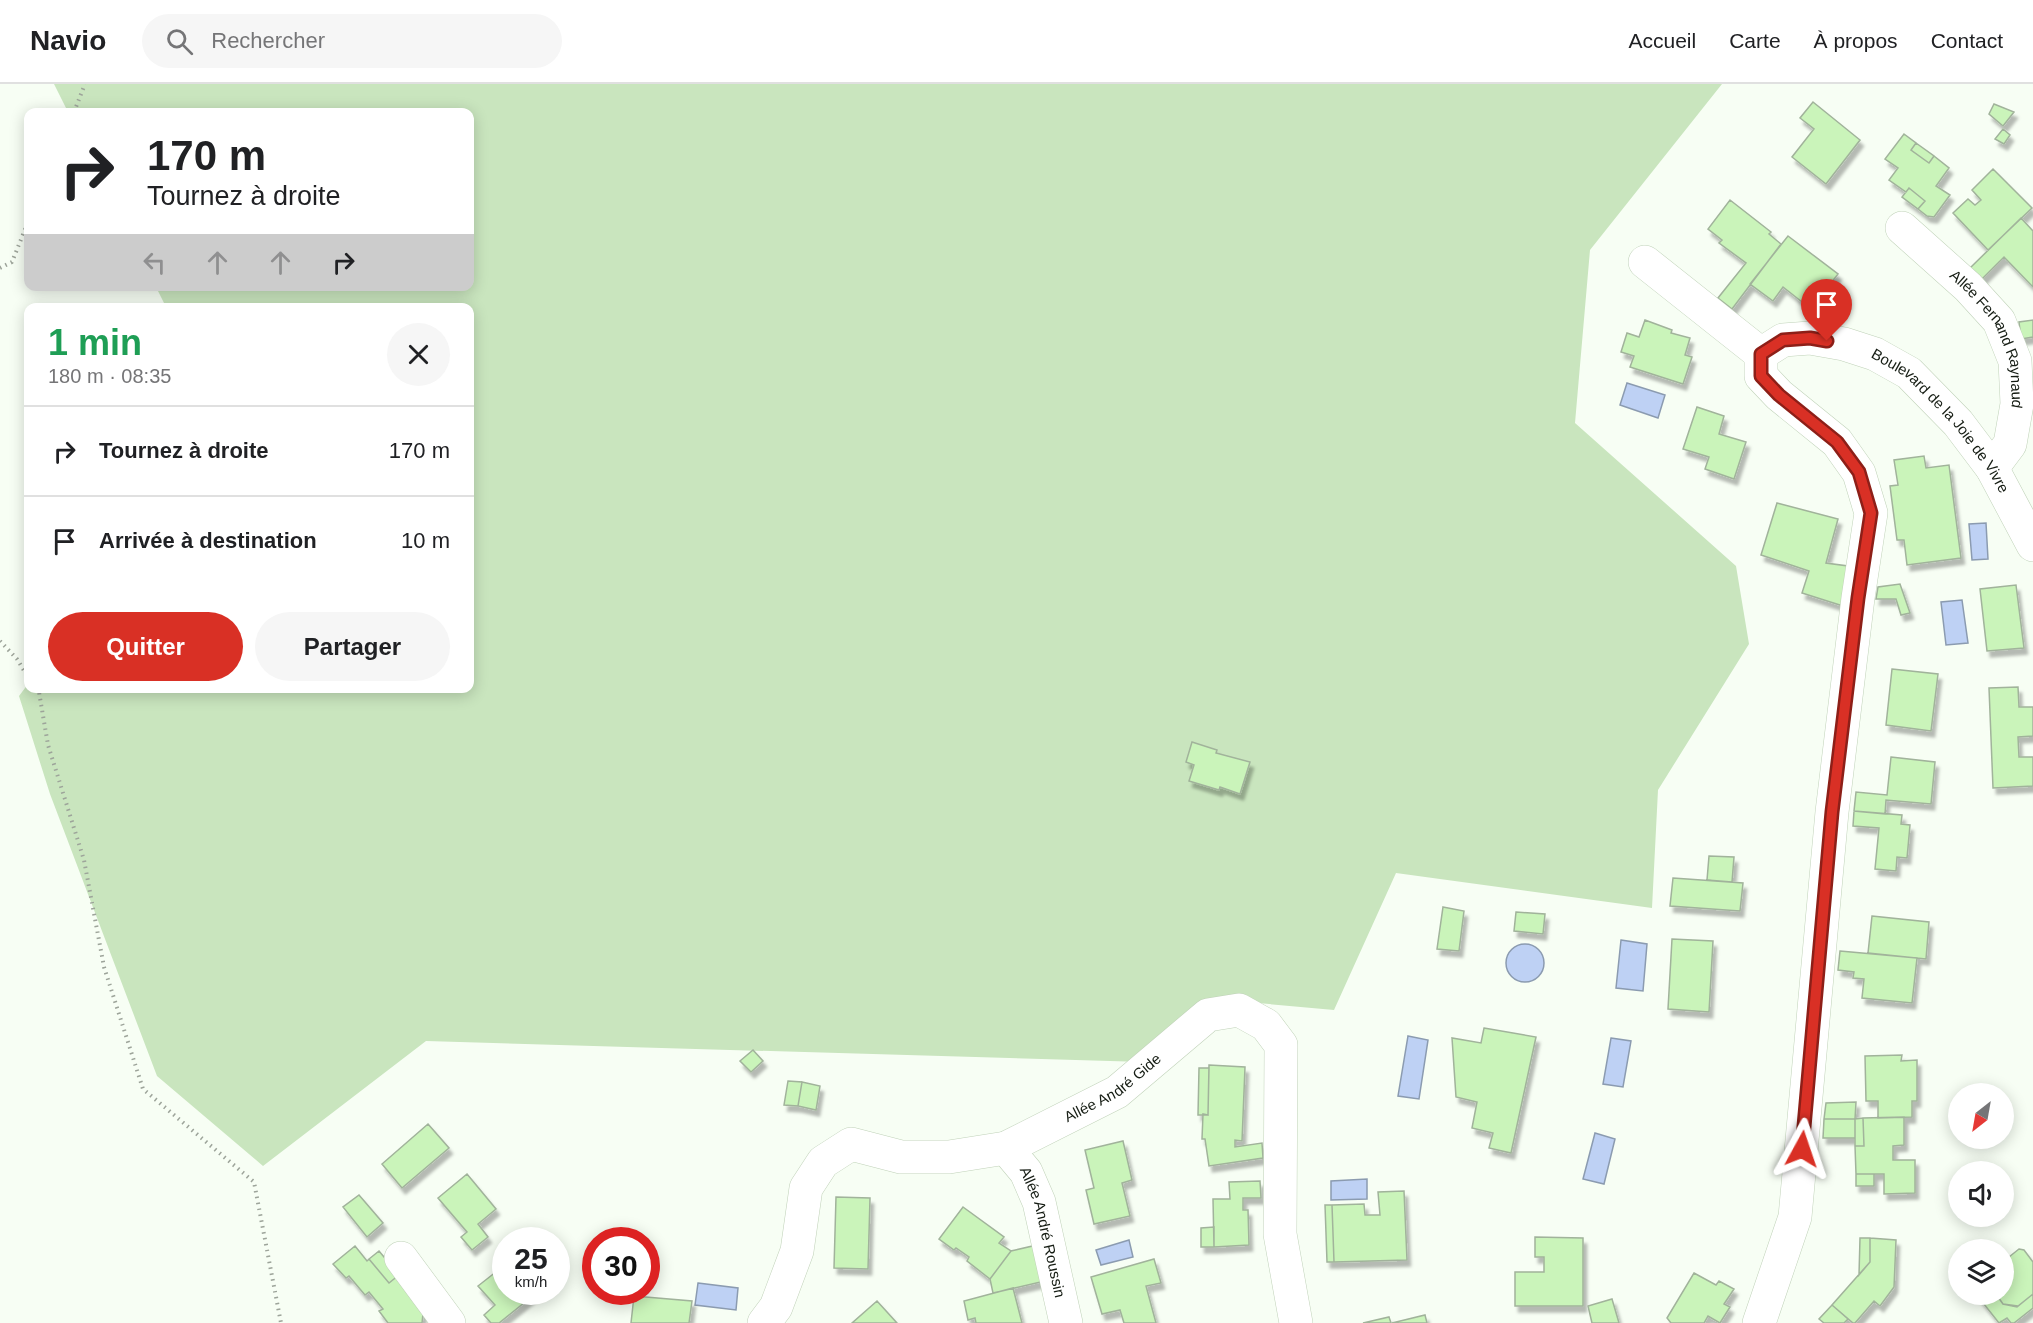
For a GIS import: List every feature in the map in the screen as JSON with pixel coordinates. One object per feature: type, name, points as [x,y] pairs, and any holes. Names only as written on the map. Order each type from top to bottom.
[{"type":"street","name":"Allée Fernand Raynaud","points":[[1902,228],[1968,287],[1999,321],[2014,362],[2017,404],[2010,444],[1992,468]]},
{"type":"street","points":[[1645,262],[1761,354],[1761,376],[1779,395],[1837,442],[1859,472],[1871,513],[1858,598],[1832,812],[1795,1217],[1759,1323]]},
{"type":"street","name":"Boulevard de la Joie de Vivre","points":[[1761,354],[1783,340],[1810,338],[1844,344],[1875,354],[1909,373],[1958,423],[1992,468],[2033,545]]},
{"type":"street","name":"Allée André Gide","points":[[764,1323],[776,1307],[796,1251],[806,1188],[823,1162],[851,1144],[901,1157],[949,1157],[1006,1148],[1117,1092],[1208,1015],[1239,1010],[1266,1025],[1281,1045],[1280,1234],[1296,1323]]},
{"type":"street","name":"Allée André Roussin","points":[[1006,1148],[1026,1172],[1039,1202],[1066,1323]]},
{"type":"street","points":[[401,1258],[449,1323]]},
{"type":"path","points":[[76,108],[85,84]]},
{"type":"path","points":[[0,268],[12,262],[24,232]]},
{"type":"path","points":[[0,641],[17,659],[24,670]]},
{"type":"path","points":[[39,693],[48,745],[84,860],[104,967],[143,1089],[254,1182],[281,1323]]},
{"type":"green space","points":[[54,84],[1722,84],[1590,250],[1575,423],[1736,566],[1749,644],[1658,790],[1652,908],[1396,873],[1334,1010],[1213,999],[1144,1062],[426,1041],[263,1166],[157,1076],[50,794],[19,696],[24,689],[24,693],[474,693],[474,303],[164,303],[158,291],[474,291],[474,108],[66,108]]},
{"type":"water","points":[[1627,383],[1665,395],[1658,418],[1620,405]]},
{"type":"water","points":[[1986,523],[1988,559],[1972,560],[1969,524]]},
{"type":"water","points":[[1962,600],[1968,643],[1946,645],[1941,602]]},
{"type":"water","points":[[1621,940],[1647,944],[1643,991],[1616,988]]},
{"type":"water","points":[[1525,944],[1539,949],[1544,963],[1539,977],[1525,982],[1511,977],[1506,963],[1511,949]]},
{"type":"water","points":[[1408,1036],[1428,1040],[1419,1099],[1398,1096]]},
{"type":"water","points":[[1611,1038],[1631,1041],[1623,1087],[1603,1084]]},
{"type":"water","points":[[1595,1133],[1615,1139],[1604,1184],[1583,1179]]},
{"type":"water","points":[[1367,1179],[1367,1199],[1331,1200],[1331,1181]]},
{"type":"water","points":[[1129,1240],[1133,1257],[1101,1265],[1096,1250]]},
{"type":"water","points":[[698,1283],[738,1288],[736,1310],[695,1305]]},
{"type":"building","points":[[1813,102],[1860,140],[1826,184],[1792,157],[1814,129],[1800,118]]},
{"type":"building","points":[[1994,104],[2014,112],[2003,126],[1989,114]]},
{"type":"building","points":[[2003,129],[2010,135],[2004,144],[1995,139]]},
{"type":"building","points":[[1904,134],[1916,143],[1911,150],[1929,163],[1934,156],[1949,168],[1936,186],[1950,195],[1934,217],[1927,216],[1918,209],[1925,201],[1909,188],[1906,192],[1889,180],[1898,168],[1885,159]]},
{"type":"building","points":[[1916,143],[1934,156],[1929,163],[1911,150]]},
{"type":"building","points":[[1993,169],[2032,208],[1988,250],[1953,213],[1968,199],[1975,205],[1981,200],[1972,190]]},
{"type":"building","points":[[1909,188],[1925,201],[1918,209],[1902,197]]},
{"type":"building","points":[[1730,200],[1771,232],[1769,234],[1781,244],[1732,309],[1718,298],[1746,263],[1719,243],[1722,240],[1708,229]]},
{"type":"building","points":[[2021,218],[2033,231],[2033,287],[2004,257],[1980,281],[1969,269]]},
{"type":"building","points":[[1788,236],[1838,274],[1811,309],[1783,287],[1773,301],[1750,284]]},
{"type":"building","points":[[1645,320],[1672,330],[1671,333],[1690,338],[1685,355],[1692,357],[1683,384],[1630,367],[1634,356],[1621,352],[1627,333],[1639,337]]},
{"type":"building","points":[[2033,320],[2033,337],[2021,339],[2019,322]]},
{"type":"building","points":[[1697,407],[1724,416],[1719,434],[1746,442],[1734,479],[1705,469],[1709,457],[1683,449]]},
{"type":"building","points":[[1924,456],[1926,468],[1949,465],[1961,558],[1907,565],[1904,540],[1897,540],[1890,486],[1898,485],[1894,460]]},
{"type":"building","points":[[1777,503],[1838,519],[1826,563],[1848,566],[1843,606],[1802,593],[1809,571],[1761,555]]},
{"type":"building","points":[[1900,584],[1910,613],[1901,615],[1896,599],[1876,599],[1878,587]]},
{"type":"building","points":[[2016,585],[2024,648],[1987,651],[1980,589]]},
{"type":"building","points":[[1892,669],[1938,674],[1931,731],[1886,725]]},
{"type":"building","points":[[2018,687],[2019,707],[2033,707],[2033,736],[2018,737],[2019,757],[2033,757],[2033,786],[1993,788],[1989,688]]},
{"type":"building","points":[[1192,742],[1217,750],[1216,753],[1250,762],[1240,794],[1220,787],[1219,790],[1189,781],[1194,765],[1186,762]]},
{"type":"building","points":[[1891,757],[1935,762],[1931,804],[1886,800],[1885,814],[1854,811],[1856,792],[1887,795]]},
{"type":"building","points":[[1854,811],[1902,815],[1901,824],[1910,825],[1907,858],[1897,857],[1896,871],[1875,869],[1879,828],[1853,826]]},
{"type":"building","points":[[1709,856],[1734,857],[1732,882],[1707,880]]},
{"type":"building","points":[[1673,878],[1743,883],[1740,911],[1670,906]]},
{"type":"building","points":[[1443,907],[1464,911],[1459,951],[1437,949]]},
{"type":"building","points":[[1516,912],[1545,914],[1543,934],[1514,931]]},
{"type":"building","points":[[1872,916],[1929,922],[1926,959],[1868,953]]},
{"type":"building","points":[[1672,939],[1713,941],[1709,1012],[1668,1009]]},
{"type":"building","points":[[1840,951],[1917,958],[1912,1003],[1862,998],[1864,979],[1853,978],[1854,972],[1838,970]]},
{"type":"building","points":[[1484,1028],[1536,1037],[1511,1153],[1489,1148],[1493,1133],[1472,1128],[1477,1102],[1456,1097],[1452,1038],[1481,1043]]},
{"type":"building","points":[[753,1050],[763,1061],[751,1072],[740,1061]]},
{"type":"building","points":[[1902,1055],[1901,1061],[1917,1060],[1917,1101],[1912,1101],[1912,1117],[1878,1118],[1878,1101],[1866,1101],[1865,1056]]},
{"type":"building","points":[[1209,1065],[1245,1067],[1242,1141],[1235,1140],[1235,1147],[1262,1143],[1263,1158],[1209,1166],[1205,1139],[1202,1139],[1203,1114],[1208,1115]]},
{"type":"building","points":[[1199,1068],[1209,1068],[1208,1115],[1198,1115]]},
{"type":"building","points":[[788,1081],[802,1082],[798,1106],[784,1105]]},
{"type":"building","points":[[802,1082],[820,1086],[816,1110],[798,1106]]},
{"type":"building","points":[[1856,1102],[1855,1119],[1824,1119],[1826,1103]]},
{"type":"building","points":[[1904,1117],[1904,1145],[1893,1146],[1893,1160],[1915,1160],[1915,1193],[1884,1194],[1884,1174],[1856,1174],[1855,1146],[1864,1146],[1863,1118]]},
{"type":"building","points":[[1863,1118],[1864,1146],[1855,1146],[1855,1119]]},
{"type":"building","points":[[1824,1119],[1855,1119],[1855,1138],[1823,1138]]},
{"type":"building","points":[[428,1124],[449,1148],[402,1188],[382,1164]]},
{"type":"building","points":[[1123,1141],[1132,1180],[1122,1183],[1130,1216],[1094,1224],[1086,1190],[1094,1188],[1085,1150]]},
{"type":"building","points":[[467,1174],[496,1209],[478,1224],[488,1237],[472,1250],[461,1237],[467,1232],[438,1198]]},
{"type":"building","points":[[1856,1174],[1874,1174],[1874,1186],[1856,1186]]},
{"type":"building","points":[[1260,1181],[1261,1198],[1243,1198],[1243,1210],[1248,1210],[1249,1245],[1214,1247],[1213,1199],[1230,1199],[1229,1182]]},
{"type":"building","points":[[1404,1191],[1407,1260],[1334,1262],[1332,1205],[1364,1204],[1365,1215],[1380,1215],[1378,1192]]},
{"type":"building","points":[[359,1195],[383,1223],[367,1237],[343,1207]]},
{"type":"building","points":[[836,1197],[870,1198],[868,1269],[834,1268]]},
{"type":"building","points":[[1325,1205],[1332,1205],[1334,1262],[1327,1262]]},
{"type":"building","points":[[963,1207],[1004,1237],[999,1243],[1011,1251],[990,1279],[967,1261],[969,1257],[939,1239]]},
{"type":"building","points":[[1214,1227],[1214,1247],[1201,1247],[1201,1228]]},
{"type":"building","points":[[1535,1237],[1583,1238],[1583,1306],[1515,1306],[1515,1272],[1544,1272],[1544,1257],[1535,1257]]},
{"type":"building","points":[[1860,1238],[1870,1238],[1870,1262],[1859,1275]]},
{"type":"building","points":[[1870,1238],[1896,1240],[1894,1287],[1880,1306],[1874,1301],[1853,1323],[1832,1305],[1870,1262]]},
{"type":"building","points":[[1037,1245],[1045,1281],[993,1293],[990,1279],[1011,1251]]},
{"type":"building","points":[[355,1246],[389,1283],[399,1275],[424,1304],[422,1323],[388,1323],[379,1311],[383,1309],[369,1292],[365,1295],[349,1276],[346,1278],[333,1264]]},
{"type":"building","points":[[2019,1249],[2024,1250],[2033,1262],[2033,1294],[2018,1306],[2010,1305],[2014,1305],[2014,1253]]},
{"type":"building","points":[[379,1251],[399,1275],[389,1283],[369,1259]]},
{"type":"building","points":[[1154,1259],[1161,1283],[1146,1286],[1156,1323],[1124,1323],[1120,1310],[1102,1314],[1091,1277]]},
{"type":"building","points":[[1694,1273],[1716,1285],[1719,1281],[1734,1289],[1724,1304],[1730,1307],[1720,1323],[1708,1316],[1704,1323],[1671,1323],[1667,1318]]},
{"type":"building","points":[[492,1275],[492,1302],[478,1286]]},
{"type":"building","points":[[1013,1288],[1022,1323],[976,1323],[975,1318],[968,1320],[964,1301]]},
{"type":"building","points":[[2033,1294],[2033,1308],[2014,1323],[2007,1318],[1999,1323],[1985,1305],[2017,1307]]},
{"type":"building","points":[[660,1298],[692,1301],[689,1323],[631,1323],[633,1305],[660,1305]]},
{"type":"building","points":[[1612,1299],[1619,1323],[1592,1323],[1588,1306]]},
{"type":"building","points":[[877,1301],[897,1323],[852,1323]]},
{"type":"building","points":[[495,1305],[521,1305],[499,1323],[491,1323],[484,1315]]},
{"type":"building","points":[[1832,1305],[1848,1319],[1844,1323],[1824,1323],[1819,1319]]},
{"type":"building","points":[[1425,1315],[1427,1323],[1392,1323]]},
{"type":"building","points":[[1389,1317],[1391,1323],[1363,1323]]},
{"type":"route","points":[[1802,1149],[1832,812],[1858,598],[1871,513],[1859,472],[1837,442],[1779,395],[1761,376],[1761,354],[1783,340],[1810,338],[1827,341]]}]
